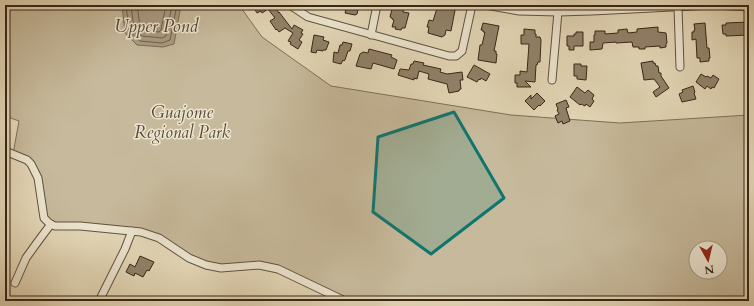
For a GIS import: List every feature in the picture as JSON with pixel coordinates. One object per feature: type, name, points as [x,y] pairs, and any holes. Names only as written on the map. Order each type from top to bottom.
[{"type":"street","points":[[290,5],[308,17],[449,56],[456,56],[462,51],[472,5]]},
{"type":"street","points":[[371,34],[377,5]]},
{"type":"street","points":[[486,5],[519,11],[558,12],[592,12],[713,5],[749,7]]},
{"type":"street","points":[[678,7],[680,67]]},
{"type":"street","points":[[552,80],[558,12]]},
{"type":"street","points":[[5,151],[27,160],[31,164],[38,178],[44,218],[55,226],[80,226],[141,232],[159,238],[189,258],[206,265],[222,268],[259,265],[278,270],[345,301]]},
{"type":"street","points":[[15,283],[26,258],[51,224]]},
{"type":"street","points":[[99,301],[125,249],[132,231]]},
{"type":"highlighted area","points":[[454,112],[504,198],[431,254],[373,212],[378,137]]},
{"type":"green space","name":"Guajome Regional Park","points":[[5,5],[239,5],[262,37],[331,86],[511,115],[620,123],[749,115],[749,301],[346,301],[269,267],[212,267],[156,237],[48,223],[35,169],[13,154],[19,121],[5,116]]},
{"type":"water","name":"Upper Pond","points":[[122,5],[181,5],[174,44],[163,47],[137,45],[125,33]]},
{"type":"building","points":[[252,5],[275,5],[274,6],[292,29],[294,25],[303,30],[301,33],[303,34],[299,40],[302,42],[298,49],[288,41],[293,33],[285,28],[279,32],[277,29],[276,30],[270,21],[275,18],[268,9],[262,13],[261,11],[257,13]]},
{"type":"building","points":[[347,5],[359,5],[357,14],[345,13]]},
{"type":"building","points":[[393,5],[404,5],[403,12],[409,13],[405,28],[402,28],[401,30],[395,29],[396,27],[392,27],[394,20],[390,17]]},
{"type":"building","points":[[438,5],[456,5],[451,31],[446,30],[445,35],[442,37],[428,33],[429,27],[427,27],[429,20],[433,21]]},
{"type":"building","points":[[749,22],[749,35],[726,36],[726,34],[723,34],[722,25],[726,25],[726,23]]},
{"type":"building","points":[[483,23],[499,26],[494,51],[496,51],[497,54],[496,63],[478,60],[480,45],[482,45],[485,32],[481,30]]},
{"type":"building","points":[[705,23],[707,48],[709,48],[710,58],[709,61],[700,62],[700,58],[697,58],[696,39],[692,40],[692,32],[695,30],[694,24]]},
{"type":"building","points":[[658,27],[658,32],[666,33],[666,47],[645,47],[645,49],[639,49],[639,47],[633,47],[632,42],[616,42],[603,43],[602,49],[590,50],[590,42],[594,42],[595,31],[605,31],[605,34],[618,33],[618,30],[627,29],[628,33],[637,32],[637,29]]},
{"type":"building","points":[[524,29],[535,30],[536,37],[540,37],[540,62],[536,65],[535,82],[525,81],[531,87],[517,87],[517,83],[515,83],[515,75],[520,75],[520,71],[527,72],[529,44],[521,44],[521,35],[524,35]]},
{"type":"building","points":[[576,32],[583,32],[583,46],[574,46],[574,50],[569,50],[569,46],[567,46],[567,36],[574,36]]},
{"type":"building","points":[[314,35],[324,37],[323,40],[329,42],[326,50],[317,50],[316,53],[311,52]]},
{"type":"building","points":[[343,42],[352,44],[350,51],[348,51],[345,60],[343,60],[341,64],[333,62],[334,52],[338,53],[340,45],[342,45]]},
{"type":"building","points":[[369,49],[392,55],[391,57],[397,60],[394,69],[373,63],[371,69],[356,66],[360,54],[363,52],[368,53]]},
{"type":"building","points":[[414,61],[424,63],[423,65],[441,69],[440,72],[447,74],[462,72],[463,80],[460,80],[461,89],[459,91],[449,93],[447,84],[428,79],[429,74],[419,71],[417,79],[414,78],[414,80],[398,75],[400,69],[409,70]]},
{"type":"building","points":[[653,61],[656,66],[658,66],[659,73],[661,73],[661,76],[669,88],[656,97],[653,92],[660,87],[654,79],[644,80],[641,63]]},
{"type":"building","points":[[574,64],[587,66],[586,80],[577,79],[577,76],[574,76]]},
{"type":"building","points":[[474,65],[490,74],[486,81],[481,78],[477,82],[467,77]]},
{"type":"building","points":[[701,74],[711,78],[713,75],[719,79],[714,88],[712,87],[711,89],[707,86],[705,89],[696,82]]},
{"type":"building","points":[[693,86],[696,99],[682,102],[679,94],[683,92],[682,90]]},
{"type":"building","points":[[577,87],[585,93],[588,90],[594,95],[592,99],[594,101],[590,107],[586,104],[585,106],[580,105],[570,97]]},
{"type":"building","points":[[537,93],[545,101],[534,110],[525,101],[531,95],[531,99]]},
{"type":"building","points":[[566,100],[569,107],[566,108],[570,121],[563,124],[562,121],[558,123],[555,116],[559,114],[556,104]]},
{"type":"building","points":[[140,256],[154,262],[149,271],[147,270],[143,277],[135,273],[134,276],[126,272],[130,264],[135,267]]}]
